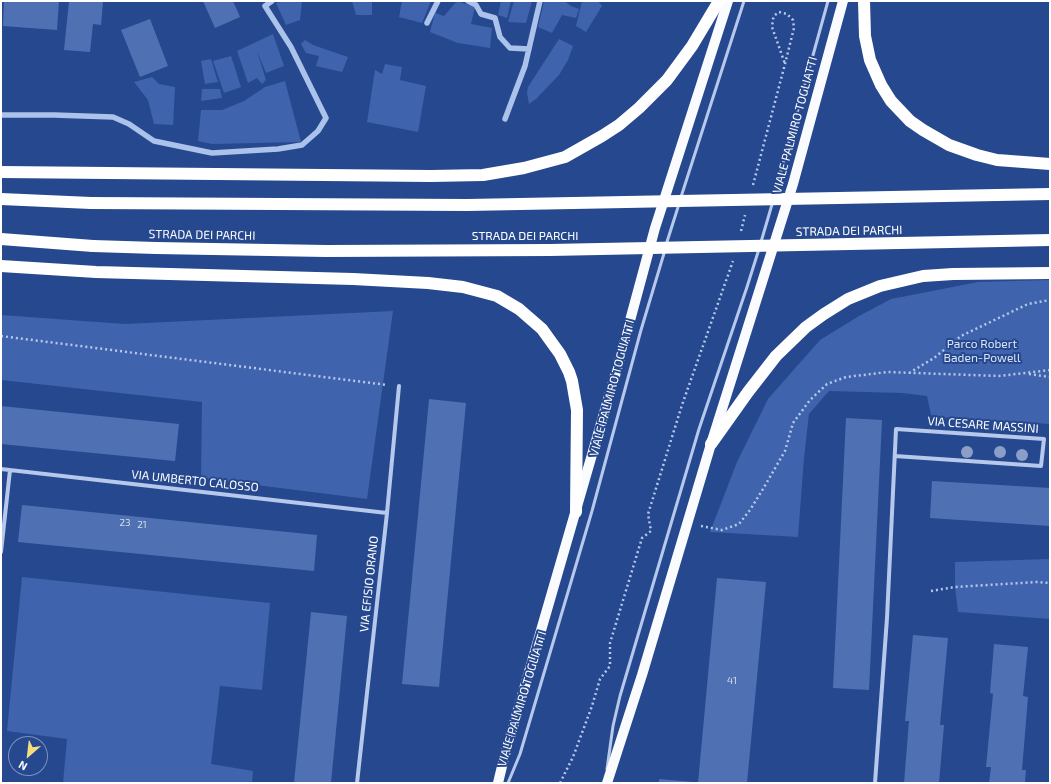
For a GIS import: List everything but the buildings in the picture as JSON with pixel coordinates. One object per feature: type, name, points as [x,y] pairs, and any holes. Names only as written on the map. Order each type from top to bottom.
[{"type":"highway","points":[[1,172],[431,176],[483,175],[524,168],[565,157],[619,125],[639,108],[667,80],[676,68],[692,46],[719,1]]},
{"type":"highway","points":[[864,1],[865,36],[870,60],[884,91],[896,107],[910,121],[949,145],[977,155],[997,160],[1050,164]]},
{"type":"highway","points":[[1,199],[91,203],[467,205],[1050,194]]},
{"type":"highway","name":"STRADA DEI PARCHI","points":[[1,239],[93,246],[326,251],[550,250],[1050,240]]},
{"type":"highway","points":[[1,266],[96,272],[353,279],[428,283],[463,287],[496,296],[519,309],[542,329],[560,354],[569,372],[577,410],[576,512]]},
{"type":"highway","points":[[711,444],[776,356],[806,327],[848,299],[880,286],[923,276],[953,274],[1050,273]]},
{"type":"main road","name":"VIALE PALMIRO TOGLIATTI","points":[[498,783],[618,365],[655,228],[728,1]]},
{"type":"main road","name":"VIALE PALMIRO TOGLIATTI","points":[[606,783],[642,675],[687,522],[793,184],[843,1]]},
{"type":"street","name":"VIA EFISIO ORANO","points":[[357,783],[387,513],[399,386]]},
{"type":"street","name":"VIA CESARE MASSINI","points":[[875,783],[887,618],[896,429],[1044,439],[1041,466],[895,456]]},
{"type":"street","name":"VIA UMBERTO CALOSSO","points":[[1,469],[387,513]]},
{"type":"street","points":[[1,552],[10,470]]},
{"type":"lane","name":"VIALE PALMIRO TOGLIATTI","points":[[508,783],[520,754],[592,511],[641,330],[684,186],[744,1]]},
{"type":"lane","name":"VIALE PALMIRO TOGLIATTI","points":[[606,783],[610,740],[620,696],[699,429],[747,288],[781,175],[828,1]]},
{"type":"path","points":[[751,189],[785,64],[794,24],[793,20],[787,14],[778,12],[773,19],[772,27],[785,64]]},
{"type":"path","points":[[740,235],[746,212]]},
{"type":"path","points":[[560,783],[573,757],[592,706],[600,679],[610,666],[610,643],[642,538],[650,531],[648,514],[682,405],[734,258]]},
{"type":"path","points":[[909,373],[934,358],[961,336],[1028,304],[1050,300]]},
{"type":"path","points":[[1,336],[399,386]]},
{"type":"path","points":[[687,522],[710,529],[722,530],[738,524],[760,494],[785,451],[794,423],[810,400],[827,384],[846,377],[888,372],[999,376],[1050,370]]},
{"type":"path","points":[[1025,374],[1050,378]]},
{"type":"path","points":[[931,591],[970,586],[1037,582],[1050,583]]},
{"type":"green space","points":[[283,1],[302,1],[300,20],[286,25],[276,3]]},
{"type":"green space","points":[[352,1],[372,1],[372,15],[356,15]]},
{"type":"green space","points":[[402,1],[431,1],[422,23],[399,17]]},
{"type":"green space","points":[[457,1],[475,7],[471,24],[492,28],[490,48],[458,43],[430,32],[435,13],[444,16]]},
{"type":"green space","points":[[501,1],[511,1],[507,18],[498,15]]},
{"type":"green space","points":[[514,1],[532,1],[526,23],[508,22]]},
{"type":"green space","points":[[544,1],[564,1],[579,9],[576,18],[562,15],[552,33],[538,27]]},
{"type":"green space","points":[[582,1],[598,1],[602,6],[586,32],[576,26]]},
{"type":"green space","points":[[273,34],[284,66],[266,73],[257,51],[266,80],[262,84],[257,78],[248,83],[237,51]]},
{"type":"green space","points":[[559,39],[573,46],[568,60],[559,75],[536,99],[529,104],[527,93],[528,87]]},
{"type":"green space","points":[[305,40],[313,45],[348,57],[342,72],[316,66],[319,56],[306,53],[301,44]]},
{"type":"green space","points":[[231,56],[241,87],[224,93],[213,61]]},
{"type":"green space","points":[[211,59],[218,82],[205,84],[201,61]]},
{"type":"green space","points":[[385,64],[402,67],[400,80],[426,86],[418,132],[367,122],[375,70],[382,74]]},
{"type":"green space","points":[[152,77],[159,84],[175,87],[173,125],[154,124],[148,100],[134,82]]},
{"type":"green space","points":[[285,81],[301,142],[212,144],[198,141],[201,110],[222,110],[244,101],[265,87]]},
{"type":"green space","points":[[202,89],[220,89],[222,98],[201,101]]},
{"type":"green space","name":"Parco Robert Baden-Powell","points":[[1050,280],[1050,424],[941,417],[931,415],[927,396],[902,393],[829,391],[809,414],[798,537],[710,532],[737,462],[768,399],[820,340],[859,316],[891,299],[978,282]]},
{"type":"green space","points":[[393,311],[367,499],[201,478],[202,402],[1,380],[1,315],[125,324]]},
{"type":"green space","points":[[1050,559],[1050,619],[958,612],[955,587],[955,562]]},
{"type":"green space","points":[[22,577],[270,603],[262,690],[220,686],[211,764],[253,771],[252,783],[63,783],[67,739],[7,731]]},
{"type":"waterway","points":[[1,115],[113,117],[129,124],[154,141],[212,153],[278,149],[302,145],[318,131],[326,118],[291,47],[265,6],[272,1]]},
{"type":"waterway","points":[[427,23],[438,1]]},
{"type":"waterway","points":[[468,1],[476,5],[481,14],[495,18],[500,37],[510,48],[529,49]]},
{"type":"waterway","points":[[505,119],[525,66],[540,1]]}]
